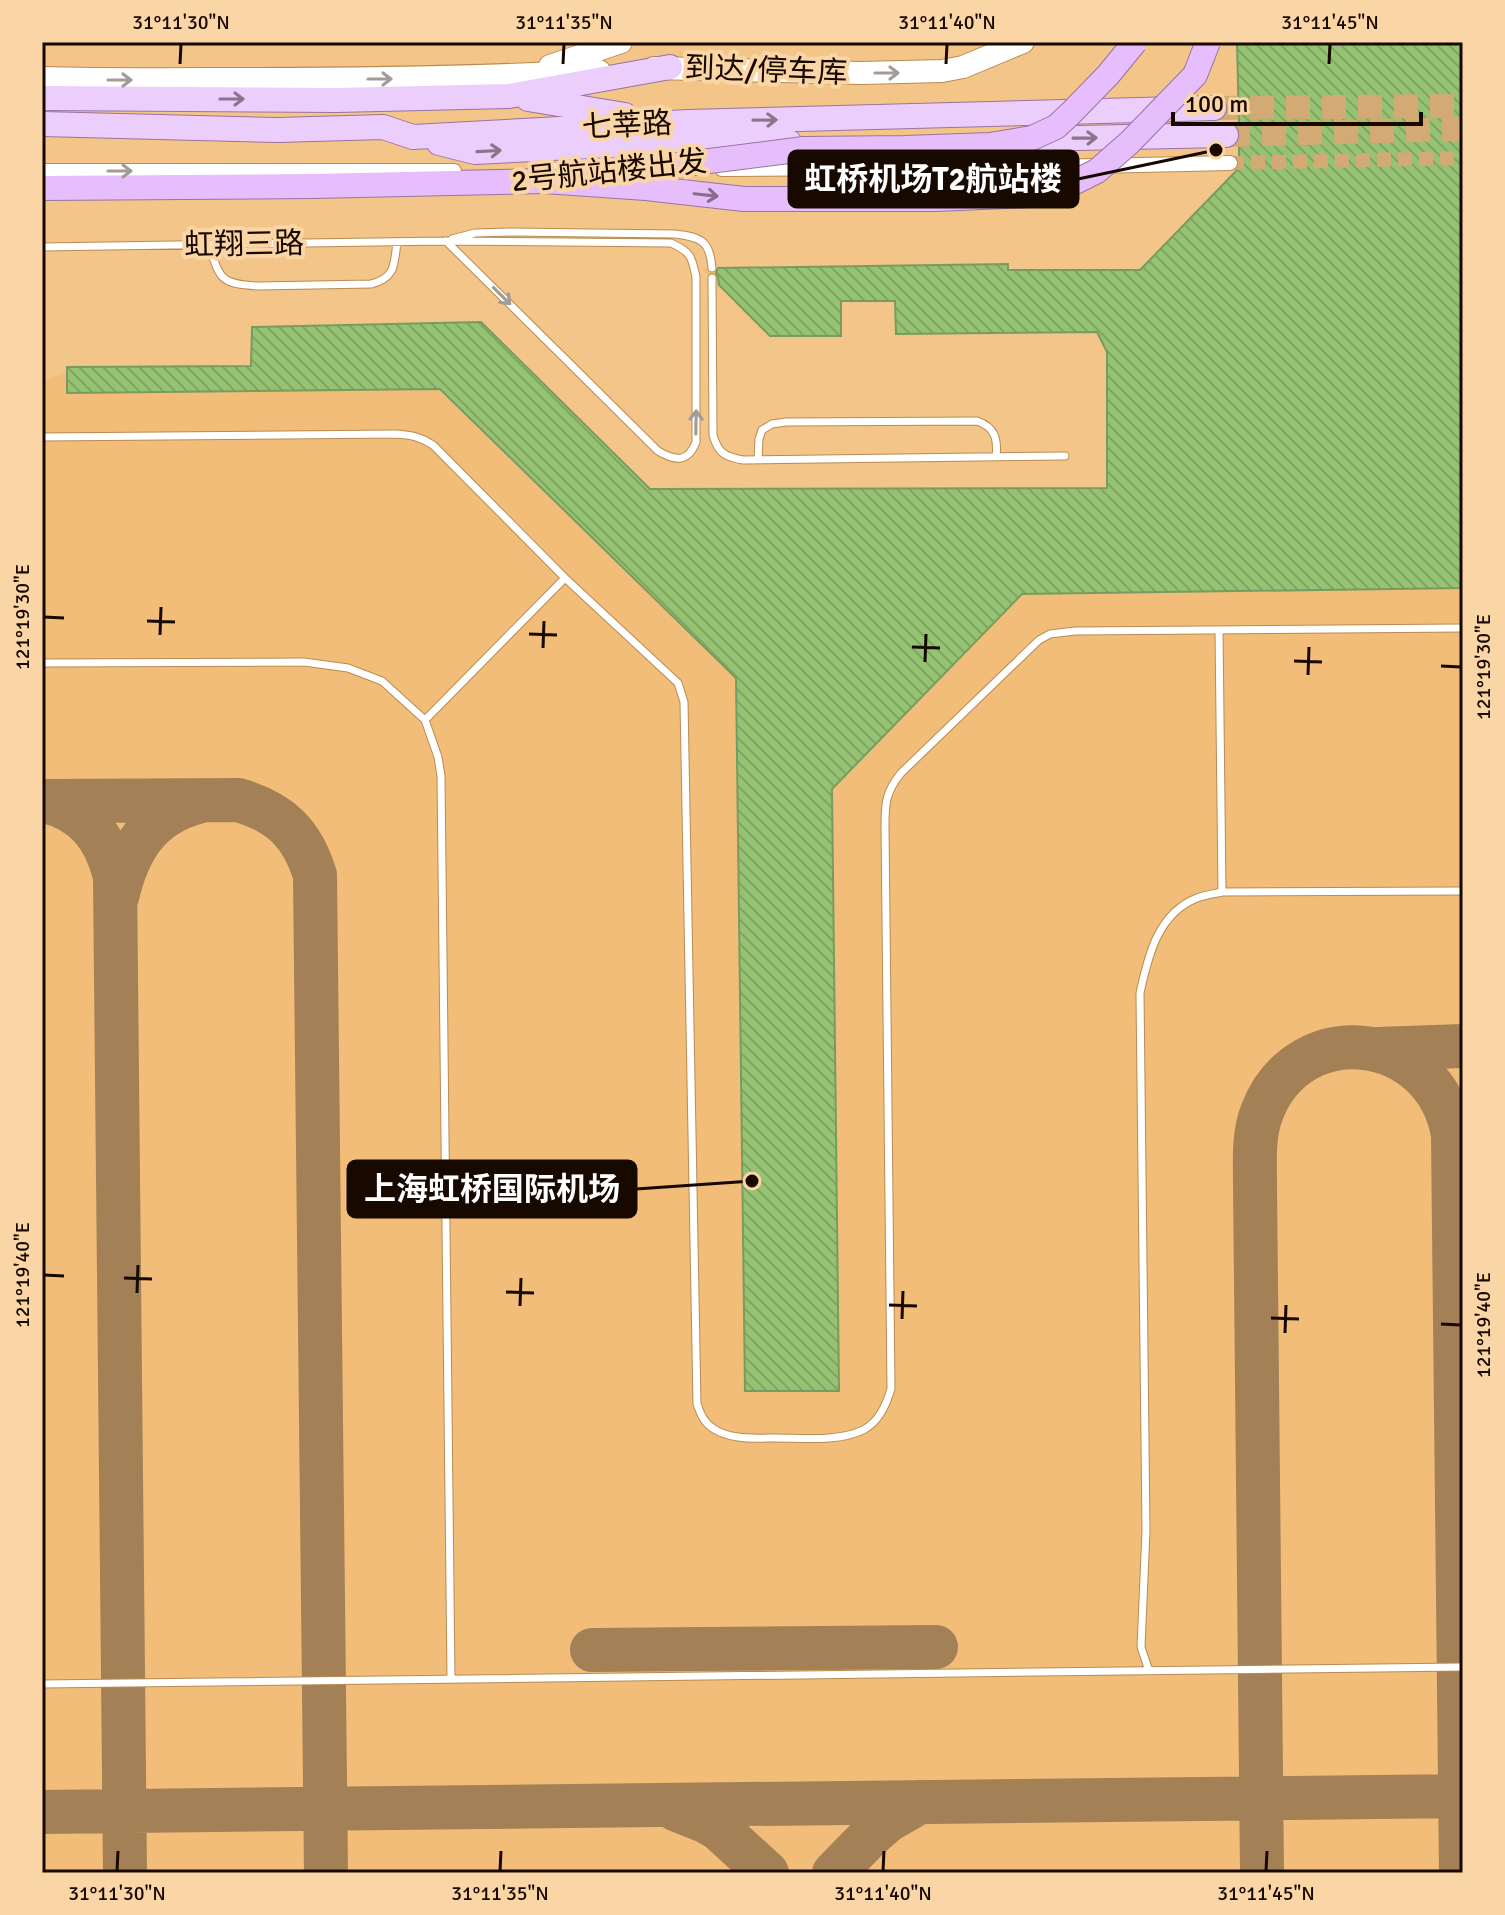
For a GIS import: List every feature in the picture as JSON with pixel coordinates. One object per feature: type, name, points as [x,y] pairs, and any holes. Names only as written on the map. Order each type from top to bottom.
[{"type":"highway","name":"2号航站楼出发","points":[[42,188],[544,181],[804,149],[990,145],[1032,138],[1056,127],[1108,75],[1135,42]]},
{"type":"highway","points":[[544,181],[744,199],[935,199],[1031,195],[1067,186],[1097,171],[1119,152],[1195,75],[1208,42]]},
{"type":"main road","points":[[507,86],[621,42]]},
{"type":"main road","name":"到达/停车库","points":[[670,67],[861,73],[942,71],[963,67],[1023,42]]},
{"type":"main road","points":[[278,130],[507,86],[670,67]]},
{"type":"main road","points":[[42,78],[395,79],[507,86],[608,113],[688,122]]},
{"type":"main road","points":[[42,98],[437,98]]},
{"type":"main road","name":"七莘路","points":[[42,124],[278,130],[383,127],[413,137],[688,122],[1214,108]]},
{"type":"main road","points":[[413,137],[475,152],[611,145],[1226,135]]},
{"type":"street","points":[[42,171],[339,172],[1230,163]]},
{"type":"lane","points":[[446,241],[475,233],[675,234],[700,240],[711,253],[712,268]]},
{"type":"lane","points":[[446,241],[671,243],[685,249],[692,259],[696,277],[696,442],[692,452],[687,457],[674,458],[658,451],[446,241]]},
{"type":"lane","name":"虹翔三路","points":[[42,247],[446,241]]},
{"type":"lane","points":[[209,245],[218,273],[227,281],[241,285],[272,286],[371,284],[383,281],[394,265],[397,242]]},
{"type":"lane","points":[[712,278],[713,435],[716,446],[727,456],[743,460],[1065,456]]},
{"type":"lane","points":[[758,460],[762,430],[772,424],[786,422],[977,421],[992,428],[996,437],[996,457]]},
{"type":"lane","points":[[42,437],[412,435],[424,439],[565,578],[678,683],[684,702],[697,1404],[703,1420],[712,1429],[741,1438],[823,1437],[865,1429],[877,1420],[891,1389],[885,825],[887,796],[901,773],[1028,650],[1050,634],[1075,631],[1463,628]]},
{"type":"lane","points":[[425,720],[565,578]]},
{"type":"lane","points":[[1219,630],[1222,892]]},
{"type":"lane","points":[[42,663],[326,664],[348,668],[382,681],[425,720],[436,749],[441,776],[451,1679]]},
{"type":"lane","points":[[1149,1671],[1141,1647],[1146,1531],[1140,993],[1147,960],[1163,924],[1187,903],[1199,897],[1222,892],[1463,891]]},
{"type":"lane","points":[[42,1684],[1463,1667]]},
{"type":"shaded area","points":[[1237,42],[1463,42],[1463,1873],[42,1873],[42,381],[66,373],[67,367],[250,366],[252,327],[481,322],[650,489],[1107,488],[1107,353],[1097,332],[896,334],[895,301],[842,301],[841,336],[770,336],[701,268],[1008,264],[1008,270],[1140,270],[1239,168]]},
{"type":"building","points":[[1237,42],[1463,42],[1463,588],[1022,594],[832,789],[839,1391],[745,1391],[736,678],[440,389],[67,393],[67,367],[251,366],[252,327],[481,322],[650,489],[1107,488],[1107,352],[1097,332],[896,334],[895,301],[841,301],[841,336],[770,336],[719,285],[716,273],[718,268],[1008,264],[1008,270],[1140,270],[1239,168],[1241,135]]},
{"type":"taxiway","points":[[42,801],[238,800],[266,811],[287,826],[303,847],[315,875],[326,1873]]},
{"type":"taxiway","points":[[44,801],[71,811],[92,828],[106,850],[115,877],[125,1873]]},
{"type":"taxiway","points":[[117,897],[127,864],[153,825],[198,802]]},
{"type":"taxiway","points":[[1377,1049],[1463,1046]]},
{"type":"taxiway","points":[[1262,1873],[1256,1139],[1262,1112],[1280,1081],[1305,1060],[1335,1049],[1365,1048],[1395,1057],[1421,1074],[1441,1100],[1453,1135],[1461,1873]]},
{"type":"taxiway","points":[[592,1650],[936,1647]]},
{"type":"taxiway","points":[[42,1812],[1463,1796]]},
{"type":"taxiway","points":[[834,1873],[887,1821],[920,1802]]},
{"type":"taxiway","points":[[675,1809],[719,1829],[767,1873]]},
{"type":"tunnel","points":[[1214,108],[1463,106]]},
{"type":"tunnel","points":[[1226,135],[1463,129]]},
{"type":"tunnel","points":[[1230,163],[1463,158]]},
{"type":"place","name":"虹桥机场T2航站楼","points":[[1216,150]]},
{"type":"place","name":"上海虹桥国际机场","points":[[752,1181]]}]
